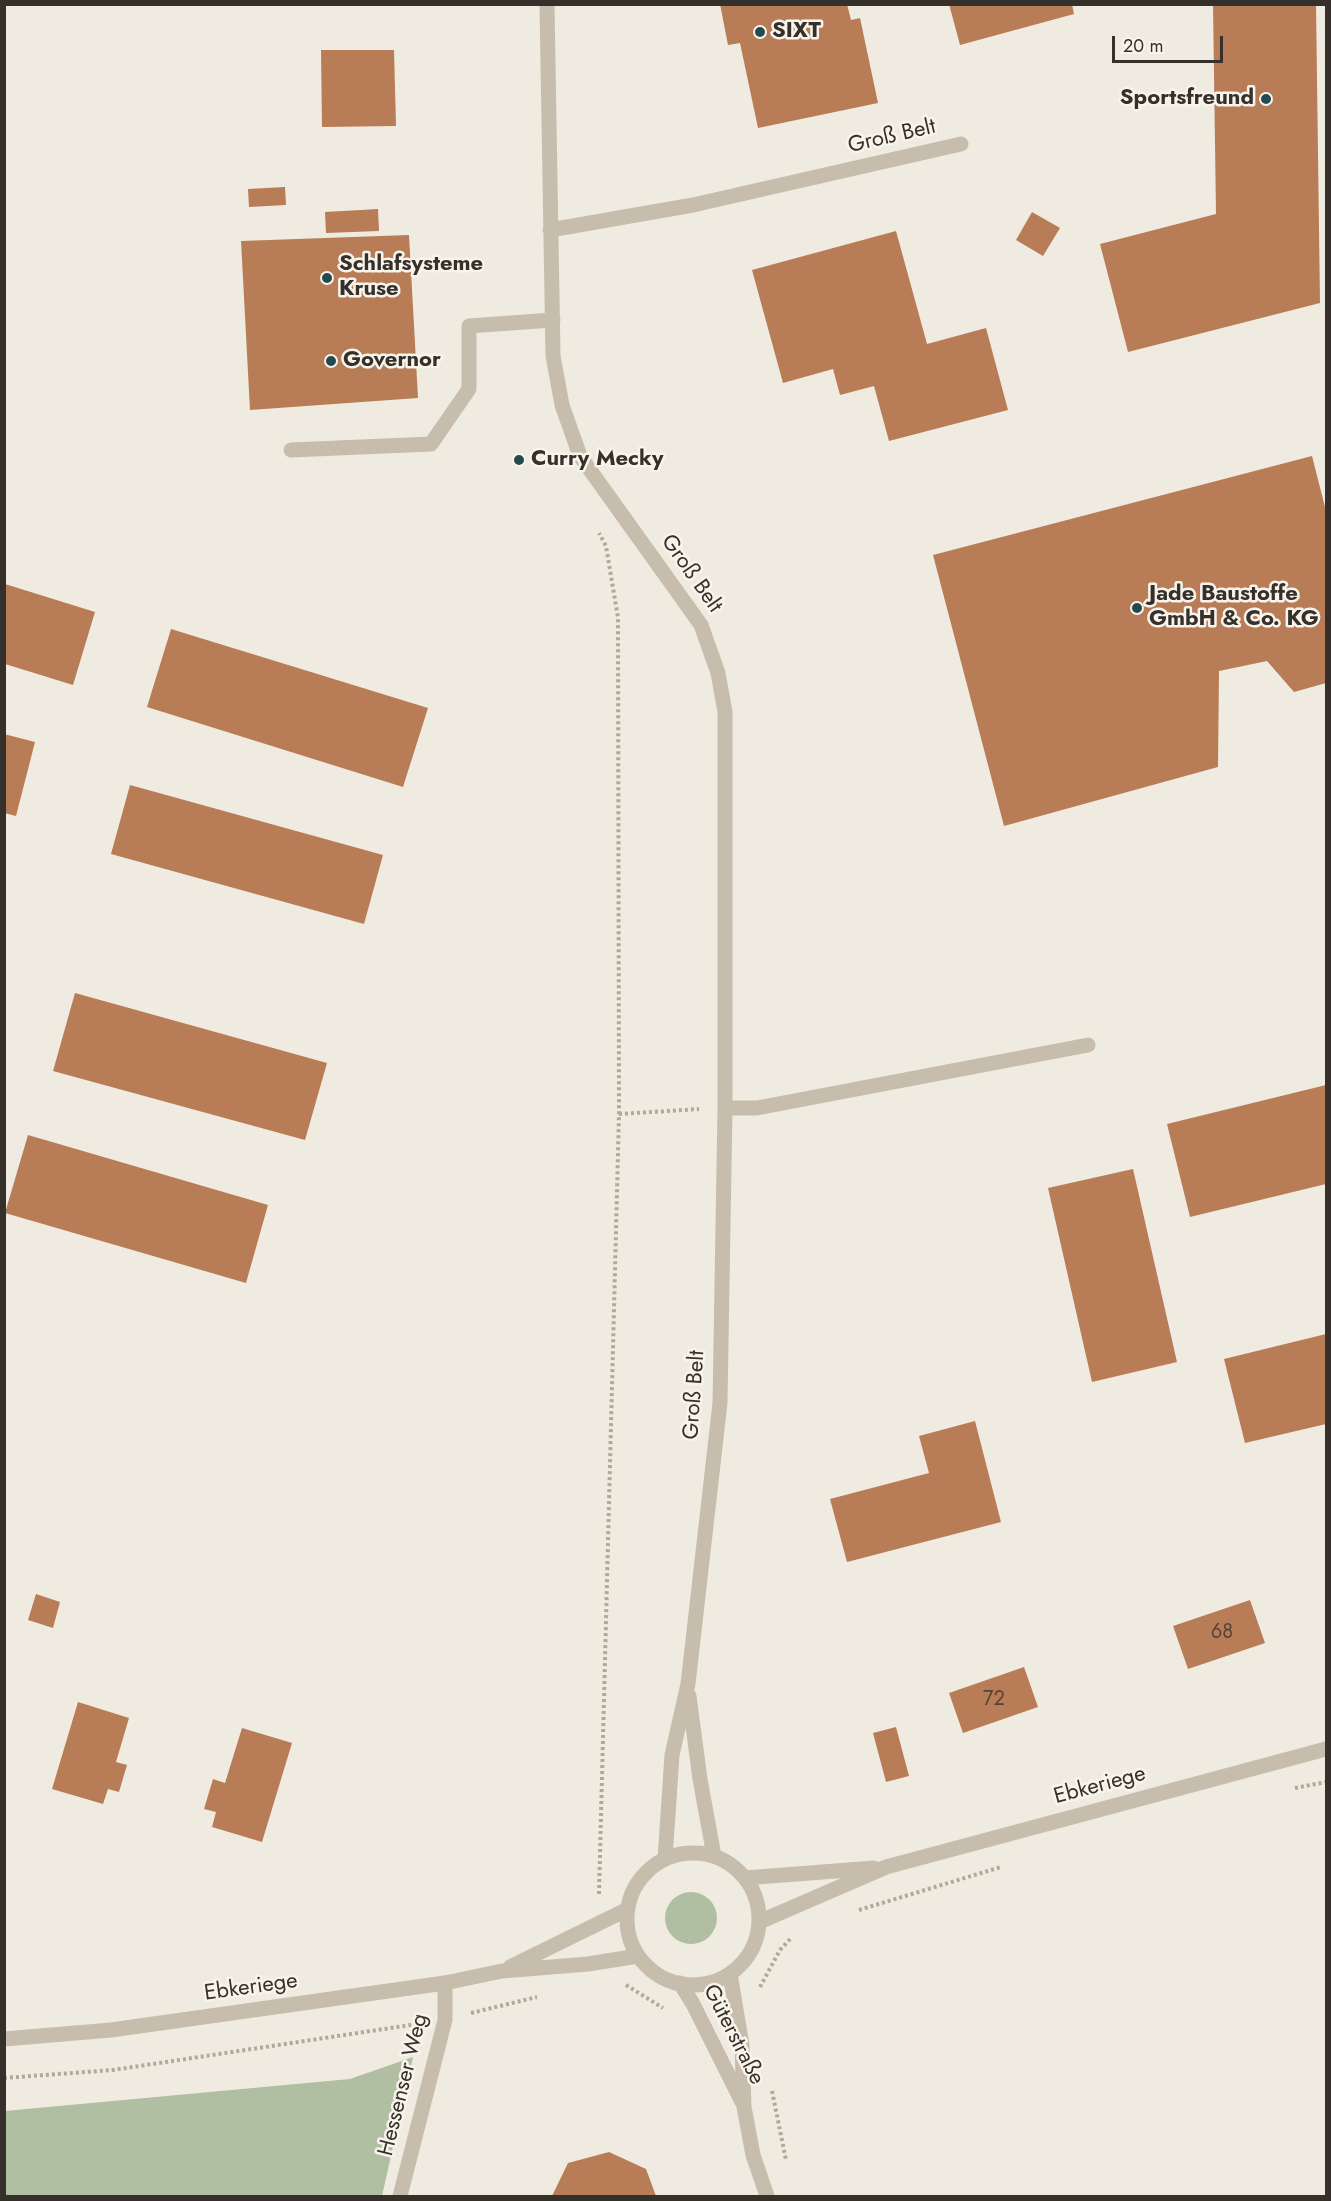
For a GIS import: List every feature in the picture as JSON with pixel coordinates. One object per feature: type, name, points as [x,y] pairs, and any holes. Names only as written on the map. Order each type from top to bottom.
[{"type":"street","name":"Groß Belt","points":[[547,4],[553,356],[562,405],[580,456],[701,625],[718,673],[725,712],[725,1108],[720,1403],[688,1684],[672,1755],[665,1859]]},
{"type":"street","name":"Groß Belt","points":[[550,230],[693,205],[961,144]]},
{"type":"street","points":[[291,450],[431,444],[469,389],[469,326],[553,320]]},
{"type":"street","points":[[725,1108],[758,1108],[1088,1045]]},
{"type":"street","name":"Groß Belt","points":[[688,1684],[700,1779],[714,1856]]},
{"type":"street","name":"Ebkeriege","points":[[759,1922],[886,1868],[1326,1749]]},
{"type":"street","points":[[698,1853],[714,1856],[726,1861],[745,1878],[753,1891],[758,1906],[759,1922],[755,1942],[745,1960],[730,1974],[714,1981],[697,1985],[664,1978],[638,1956],[631,1941],[627,1925],[628,1909],[633,1893],[640,1879],[652,1867],[665,1859],[681,1854],[698,1853]]},
{"type":"street","name":"Ebkeriege","points":[[745,1878],[886,1868]]},
{"type":"street","name":"Ebkeriege","points":[[502,1971],[628,1909]]},
{"type":"street","name":"Ebkeriege","points":[[4,2038],[111,2030],[445,1983],[502,1971],[588,1964],[638,1956]]},
{"type":"street","name":"Güterstraße","points":[[730,1974],[742,2045],[744,2107],[753,2155],[766,2196]]},
{"type":"street","name":"Hessenser Weg","points":[[400,2196],[445,2020],[445,1983]]},
{"type":"street","name":"Güterstraße","points":[[680,1983],[693,2004],[744,2107]]},
{"type":"path","points":[[595,525],[606,546],[618,618],[619,1114],[600,1890],[597,1898]]},
{"type":"path","points":[[619,1114],[725,1108]]},
{"type":"path","points":[[1287,1789],[1326,1782]]},
{"type":"path","points":[[859,1910],[1012,1863]]},
{"type":"path","points":[[759,1989],[780,1950],[794,1935]]},
{"type":"path","points":[[588,1964],[599,1982],[614,1981],[627,1986],[665,2010]]},
{"type":"path","points":[[4,2078],[113,2070],[445,2020],[544,1996]]},
{"type":"path","points":[[771,2084],[786,2163]]},
{"type":"green space","points":[[691,1892],[705,1896],[713,1904],[717,1918],[713,1932],[705,1940],[691,1944],[677,1940],[669,1932],[665,1918],[669,1904],[677,1896]]},
{"type":"green space","points":[[413,2057],[382,2196],[5,2196],[5,2111],[350,2079]]},
{"type":"building","points":[[720,4],[847,4],[851,20],[860,18],[878,103],[758,128],[740,43],[728,45]]},
{"type":"building","points":[[949,4],[1072,4],[1074,14],[960,45]]},
{"type":"building","name":"Sportsfreund","points":[[1213,4],[1316,4],[1320,303],[1128,352],[1100,244],[1216,214]]},
{"type":"building","points":[[321,50],[394,50],[396,126],[322,127]]},
{"type":"building","points":[[285,187],[286,205],[249,207],[248,189]]},
{"type":"building","points":[[378,209],[379,231],[326,233],[325,212]]},
{"type":"building","points":[[1032,212],[1060,228],[1043,256],[1016,240]]},
{"type":"building","points":[[896,231],[927,344],[986,328],[1008,410],[889,441],[874,386],[840,395],[833,369],[783,383],[752,270]]},
{"type":"building","points":[[409,235],[418,398],[250,410],[241,241]]},
{"type":"building","name":"Jade Baustoffe GmbH & Co. KG","points":[[1312,456],[1326,511],[1326,683],[1294,692],[1267,661],[1219,671],[1218,767],[1004,826],[933,555]]},
{"type":"building","points":[[5,584],[95,612],[73,685],[5,664]]},
{"type":"building","points":[[171,629],[428,708],[403,787],[147,707]]},
{"type":"building","points":[[4,734],[35,742],[16,816],[4,813]]},
{"type":"building","points":[[130,785],[383,855],[364,924],[111,854]]},
{"type":"building","points":[[75,993],[327,1063],[305,1140],[53,1071]]},
{"type":"building","points":[[1326,1085],[1326,1184],[1190,1217],[1167,1124]]},
{"type":"building","points":[[28,1135],[268,1205],[246,1283],[5,1213]]},
{"type":"building","points":[[1133,1169],[1177,1362],[1092,1382],[1048,1188]]},
{"type":"building","points":[[1326,1334],[1326,1424],[1245,1443],[1224,1359]]},
{"type":"building","points":[[975,1421],[1001,1522],[847,1562],[830,1499],[929,1473],[919,1436]]},
{"type":"building","points":[[36,1594],[60,1602],[53,1628],[28,1620]]},
{"type":"building","points":[[1250,1600],[1265,1643],[1188,1669],[1173,1626]]},
{"type":"building","points":[[1024,1667],[1038,1707],[963,1733],[949,1693]]},
{"type":"building","points":[[78,1702],[129,1718],[116,1762],[127,1765],[119,1792],[108,1789],[103,1804],[52,1789]]},
{"type":"building","points":[[896,1727],[909,1776],[886,1782],[873,1733]]},
{"type":"building","points":[[242,1728],[292,1743],[262,1842],[212,1827],[216,1812],[204,1809],[213,1779],[225,1783]]},
{"type":"building","points":[[609,2152],[646,2169],[656,2196],[552,2196],[568,2163]]},
{"type":"place","name":"SIXT","points":[[760,32]]},
{"type":"place","name":"Sportsfreund","points":[[1266,99]]},
{"type":"place","name":"Schlafsysteme Kruse","points":[[327,278]]},
{"type":"place","name":"Governor","points":[[331,361]]},
{"type":"place","name":"Curry Mecky","points":[[519,460]]},
{"type":"place","name":"Jade Baustoffe GmbH & Co. KG","points":[[1137,608]]}]
